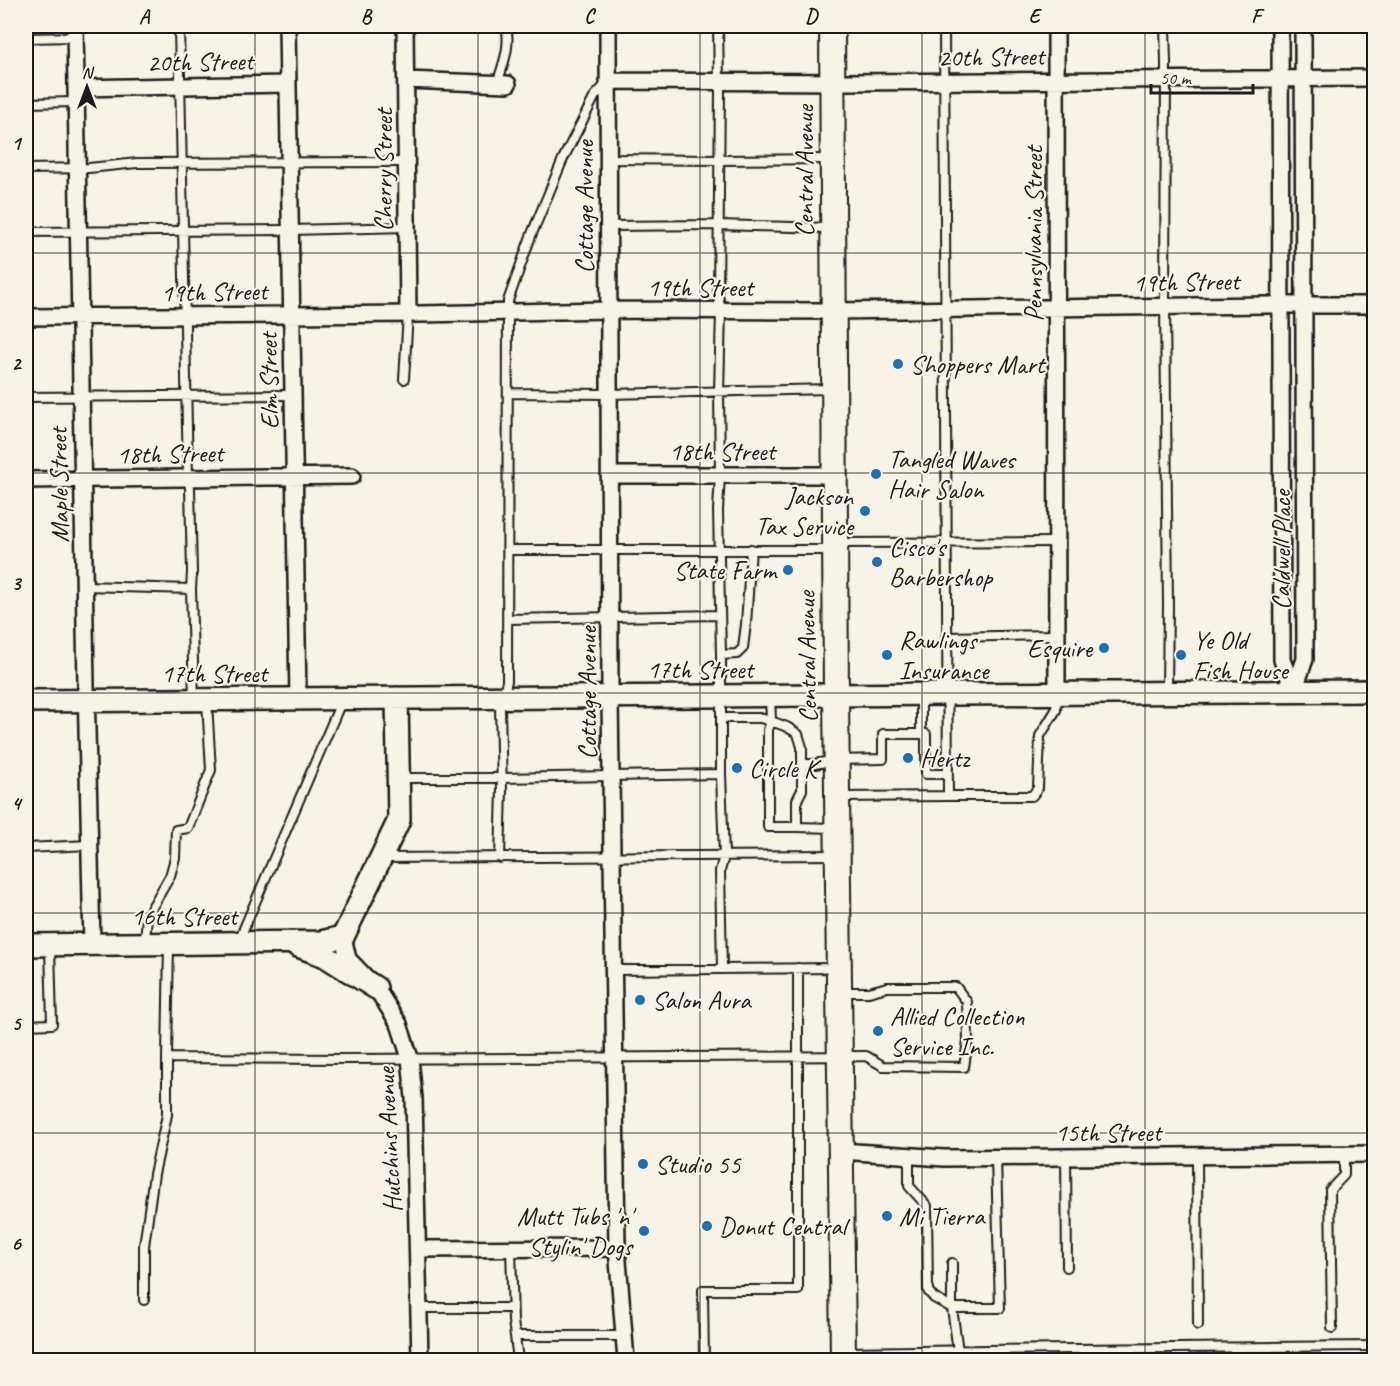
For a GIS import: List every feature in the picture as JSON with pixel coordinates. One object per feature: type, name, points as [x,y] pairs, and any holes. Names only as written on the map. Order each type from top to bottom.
[{"type":"main road","name":"Central Avenue","points":[[832,26],[834,547],[843,1356]]},
{"type":"street","name":"Elm Street","points":[[287,26],[298,699]]},
{"type":"street","name":"Cherry Street","points":[[405,26],[408,314]]},
{"type":"street","name":"Pennsylvania Street","points":[[1056,26],[1058,694]]},
{"type":"street","name":"Caldwell Place","points":[[1280,26],[1282,660],[1294,692]]},
{"type":"street","name":"Caldwell Place","points":[[1294,692],[1305,659],[1303,26]]},
{"type":"street","name":"Cottage Avenue","points":[[610,28],[608,81],[610,696],[617,1248],[626,1360]]},
{"type":"street","name":"Maple Street","points":[[75,32],[92,944]]},
{"type":"street","name":"20th Street","points":[[608,81],[832,82],[1374,78]]},
{"type":"street","points":[[406,80],[503,84]]},
{"type":"street","name":"20th Street","points":[[76,95],[180,86],[288,84]]},
{"type":"street","name":"19th Street","points":[[26,317],[608,310],[833,311],[1374,305]]},
{"type":"street","name":"18th Street","points":[[609,475],[834,475]]},
{"type":"street","name":"18th Street","points":[[26,480],[352,476]]},
{"type":"street","name":"17th Street","points":[[26,701],[1374,691]]},
{"type":"street","points":[[343,936],[399,820],[396,698]]},
{"type":"street","name":"16th Street","points":[[26,945],[321,942],[343,936]]},
{"type":"street","name":"Hutchins Avenue","points":[[343,936],[348,959],[376,988],[399,1024],[410,1059],[414,1098],[420,1360]]},
{"type":"street","points":[[290,942],[325,956],[376,988]]},
{"type":"street","name":"15th Street","points":[[841,1151],[944,1158],[1374,1154]]},
{"type":"street","points":[[418,1249],[617,1248]]},
{"type":"lane","points":[[144,944],[147,916],[170,876],[175,858],[177,830],[188,828],[211,770],[200,700],[191,589],[179,26]]},
{"type":"lane","points":[[503,84],[509,35],[506,26]]},
{"type":"lane","points":[[718,26],[720,91],[718,301],[721,311],[718,510],[724,856],[720,871],[722,968]]},
{"type":"lane","points":[[944,26],[948,796]]},
{"type":"lane","points":[[1165,26],[1164,306],[1167,693]]},
{"type":"lane","points":[[26,38],[75,32]]},
{"type":"lane","points":[[500,858],[500,708],[507,681],[508,619],[508,301],[531,236],[563,159],[595,96],[608,81]]},
{"type":"lane","points":[[26,103],[76,95]]},
{"type":"lane","points":[[608,159],[832,159]]},
{"type":"lane","points":[[26,169],[78,168],[137,163],[407,162]]},
{"type":"lane","points":[[608,226],[719,225],[832,228]]},
{"type":"lane","points":[[26,232],[407,227]]},
{"type":"lane","points":[[404,379],[408,314]]},
{"type":"lane","points":[[508,393],[608,394],[833,389]]},
{"type":"lane","points":[[26,397],[294,395]]},
{"type":"lane","points":[[508,550],[750,549],[1057,542]]},
{"type":"lane","points":[[721,655],[737,654],[743,648],[750,549]]},
{"type":"lane","points":[[84,586],[191,589]]},
{"type":"lane","points":[[508,619],[720,615]]},
{"type":"lane","points":[[946,637],[1057,635]]},
{"type":"lane","points":[[837,797],[1032,796],[1038,788],[1040,736],[1056,710],[1058,694]]},
{"type":"lane","points":[[770,695],[768,827],[837,829]]},
{"type":"lane","points":[[921,695],[921,734]]},
{"type":"lane","points":[[237,943],[343,699]]},
{"type":"lane","points":[[721,718],[760,718],[787,727],[798,734],[802,747],[802,790],[797,800],[797,827]]},
{"type":"lane","points":[[802,764],[836,760],[883,759],[883,734],[926,734],[926,774],[948,774]]},
{"type":"lane","points":[[398,778],[721,774]]},
{"type":"lane","points":[[26,848],[90,845]]},
{"type":"lane","points":[[382,858],[838,855]]},
{"type":"lane","points":[[144,1300],[144,1246],[154,1174],[167,1115],[169,943]]},
{"type":"lane","points":[[26,1025],[52,1024],[50,944]]},
{"type":"lane","points":[[704,1360],[703,1290],[798,1290],[798,968]]},
{"type":"lane","points":[[614,970],[839,968]]},
{"type":"lane","points":[[167,1058],[866,1056],[883,1066],[964,1067],[968,1041],[967,1002],[956,987],[887,987],[869,992],[839,992]]},
{"type":"lane","points":[[1332,1328],[1330,1190],[1344,1175],[1344,1154]]},
{"type":"lane","points":[[909,1155],[909,1186],[927,1206],[928,1291],[934,1298],[952,1308],[1000,1308],[996,1157]]},
{"type":"lane","points":[[1197,1156],[1198,1325]]},
{"type":"lane","points":[[1066,1157],[1067,1267]]},
{"type":"lane","points":[[511,1248],[512,1308],[518,1360]]},
{"type":"lane","points":[[952,1263],[952,1308],[958,1351]]},
{"type":"lane","points":[[419,1308],[512,1308]]},
{"type":"lane","points":[[515,1336],[624,1336]]},
{"type":"lane","points":[[843,1356],[1072,1348],[1374,1346]]},
{"type":"place","name":"Shoppers Mart","points":[[898,364]]},
{"type":"place","name":"Tangled Waves Hair Salon","points":[[876,474]]},
{"type":"place","name":"Jackson Tax Service","points":[[865,511]]},
{"type":"place","name":"Cisco's Barbershop","points":[[877,562]]},
{"type":"place","name":"State Farm","points":[[788,570]]},
{"type":"place","name":"Esquire","points":[[1104,648]]},
{"type":"place","name":"Rawlings Insurance","points":[[887,655]]},
{"type":"place","name":"Ye Old Fish House","points":[[1181,655]]},
{"type":"place","name":"Hertz","points":[[908,758]]},
{"type":"place","name":"Circle K","points":[[737,768]]},
{"type":"place","name":"Salon Aura","points":[[640,1000]]},
{"type":"place","name":"Allied Collection Service Inc.","points":[[878,1031]]},
{"type":"place","name":"Studio 55","points":[[643,1164]]},
{"type":"place","name":"Mi Tierra","points":[[887,1216]]},
{"type":"place","name":"Donut Central","points":[[707,1226]]},
{"type":"place","name":"Mutt Tubs 'n' Stylin' Dogs","points":[[644,1231]]}]
